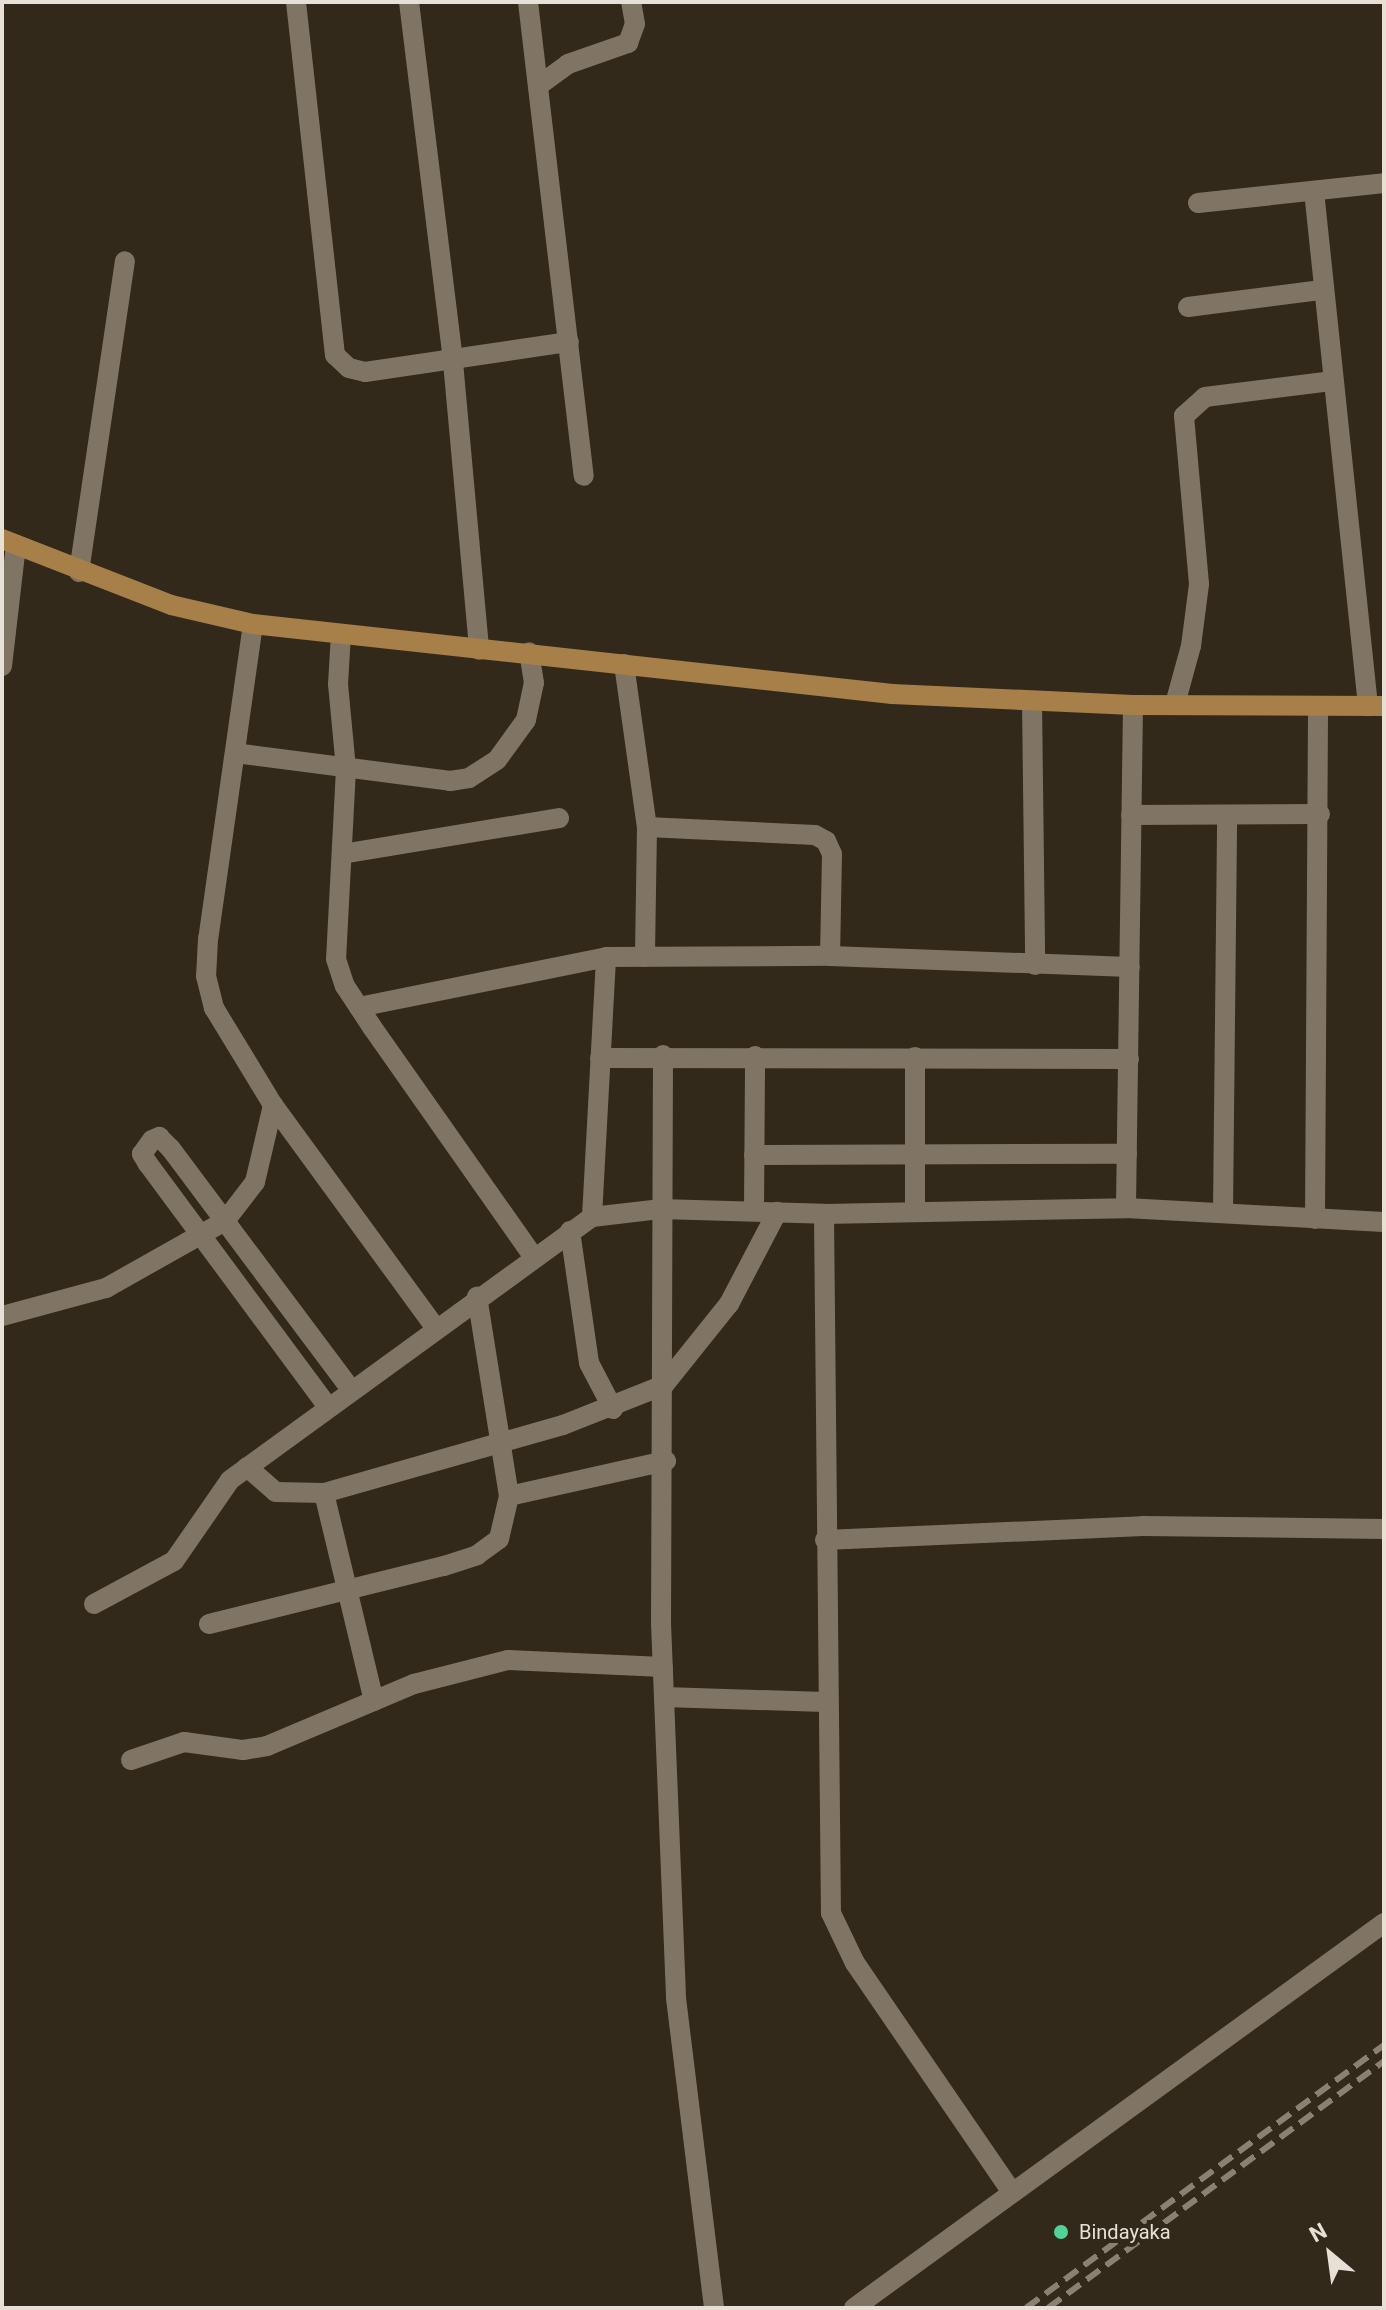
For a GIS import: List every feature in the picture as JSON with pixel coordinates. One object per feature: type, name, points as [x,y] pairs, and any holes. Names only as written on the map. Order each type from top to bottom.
[{"type":"street","points":[[296,2],[335,355],[349,368],[365,372],[453,362],[569,342]]},
{"type":"street","points":[[409,2],[453,362],[479,650]]},
{"type":"street","points":[[528,2],[584,476]]},
{"type":"street","points":[[538,86],[568,64],[628,43],[635,24],[631,2]]},
{"type":"street","points":[[1198,203],[1384,183]]},
{"type":"street","points":[[2,666],[9,542],[79,572],[171,605],[253,624],[892,694],[1133,705],[1376,706],[1320,290],[1314,191]]},
{"type":"street","points":[[79,572],[125,261]]},
{"type":"street","points":[[1188,307],[1320,290]]},
{"type":"street","points":[[1175,704],[1191,646],[1199,584],[1184,416],[1205,397],[1331,381]]},
{"type":"street","points":[[253,624],[206,976],[214,1008],[273,1105],[435,1327]]},
{"type":"street","points":[[341,634],[338,684],[346,769],[336,959],[359,1007],[533,1256]]},
{"type":"street","points":[[235,753],[450,781],[484,772],[526,720],[534,683],[529,652]]},
{"type":"street","points":[[624,664],[647,827],[645,957]]},
{"type":"street","points":[[1032,701],[1035,965]]},
{"type":"street","points":[[1126,1208],[1133,705]]},
{"type":"street","points":[[1315,1219],[1320,814],[1318,706]]},
{"type":"street","points":[[1131,815],[1227,817],[1320,814]]},
{"type":"street","points":[[1223,1211],[1227,817]]},
{"type":"street","points":[[342,854],[559,818]]},
{"type":"street","points":[[647,827],[815,835],[826,841],[832,854],[830,956]]},
{"type":"street","points":[[359,1007],[606,957],[830,956],[1130,967]]},
{"type":"street","points":[[592,1217],[606,957]]},
{"type":"street","points":[[600,1058],[663,1055],[1129,1059]]},
{"type":"street","points":[[663,1055],[660,1209],[666,1461],[663,1667],[676,1998],[714,2308]]},
{"type":"street","points":[[754,1211],[755,1056]]},
{"type":"street","points":[[915,1057],[915,1212]]},
{"type":"street","points":[[2,1316],[106,1288],[199,1232],[225,1221],[255,1182],[273,1105]]},
{"type":"street","points":[[328,1407],[142,1154],[152,1140],[164,1141],[351,1390]]},
{"type":"street","points":[[754,1155],[1127,1154]]},
{"type":"street","points":[[94,1604],[174,1561],[209,1505],[247,1467],[435,1327],[592,1217],[660,1209],[824,1214],[1126,1208],[1384,1222]]},
{"type":"street","points":[[247,1467],[276,1492],[324,1493],[613,1409],[664,1385],[729,1304],[777,1212]]},
{"type":"street","points":[[824,1214],[825,1702],[831,1913],[855,1963],[1011,2191]]},
{"type":"street","points":[[570,1231],[589,1363],[613,1409]]},
{"type":"street","points":[[209,1624],[477,1555],[499,1539],[509,1496],[477,1297]]},
{"type":"street","points":[[509,1496],[666,1461]]},
{"type":"street","points":[[324,1493],[350,1589],[374,1701]]},
{"type":"street","points":[[825,1540],[1143,1526],[1384,1529]]},
{"type":"street","points":[[131,1760],[184,1742],[243,1750],[267,1746],[374,1701],[464,1668],[508,1660],[663,1667]]},
{"type":"street","points":[[664,1697],[825,1702]]},
{"type":"street","points":[[854,2308],[1384,1923]]},
{"type":"railway","points":[[1026,2308],[1384,2045]]},
{"type":"railway","points":[[1048,2308],[1384,2061]]},
{"type":"place","name":"Bindayaka","points":[[1061,2232]]}]
